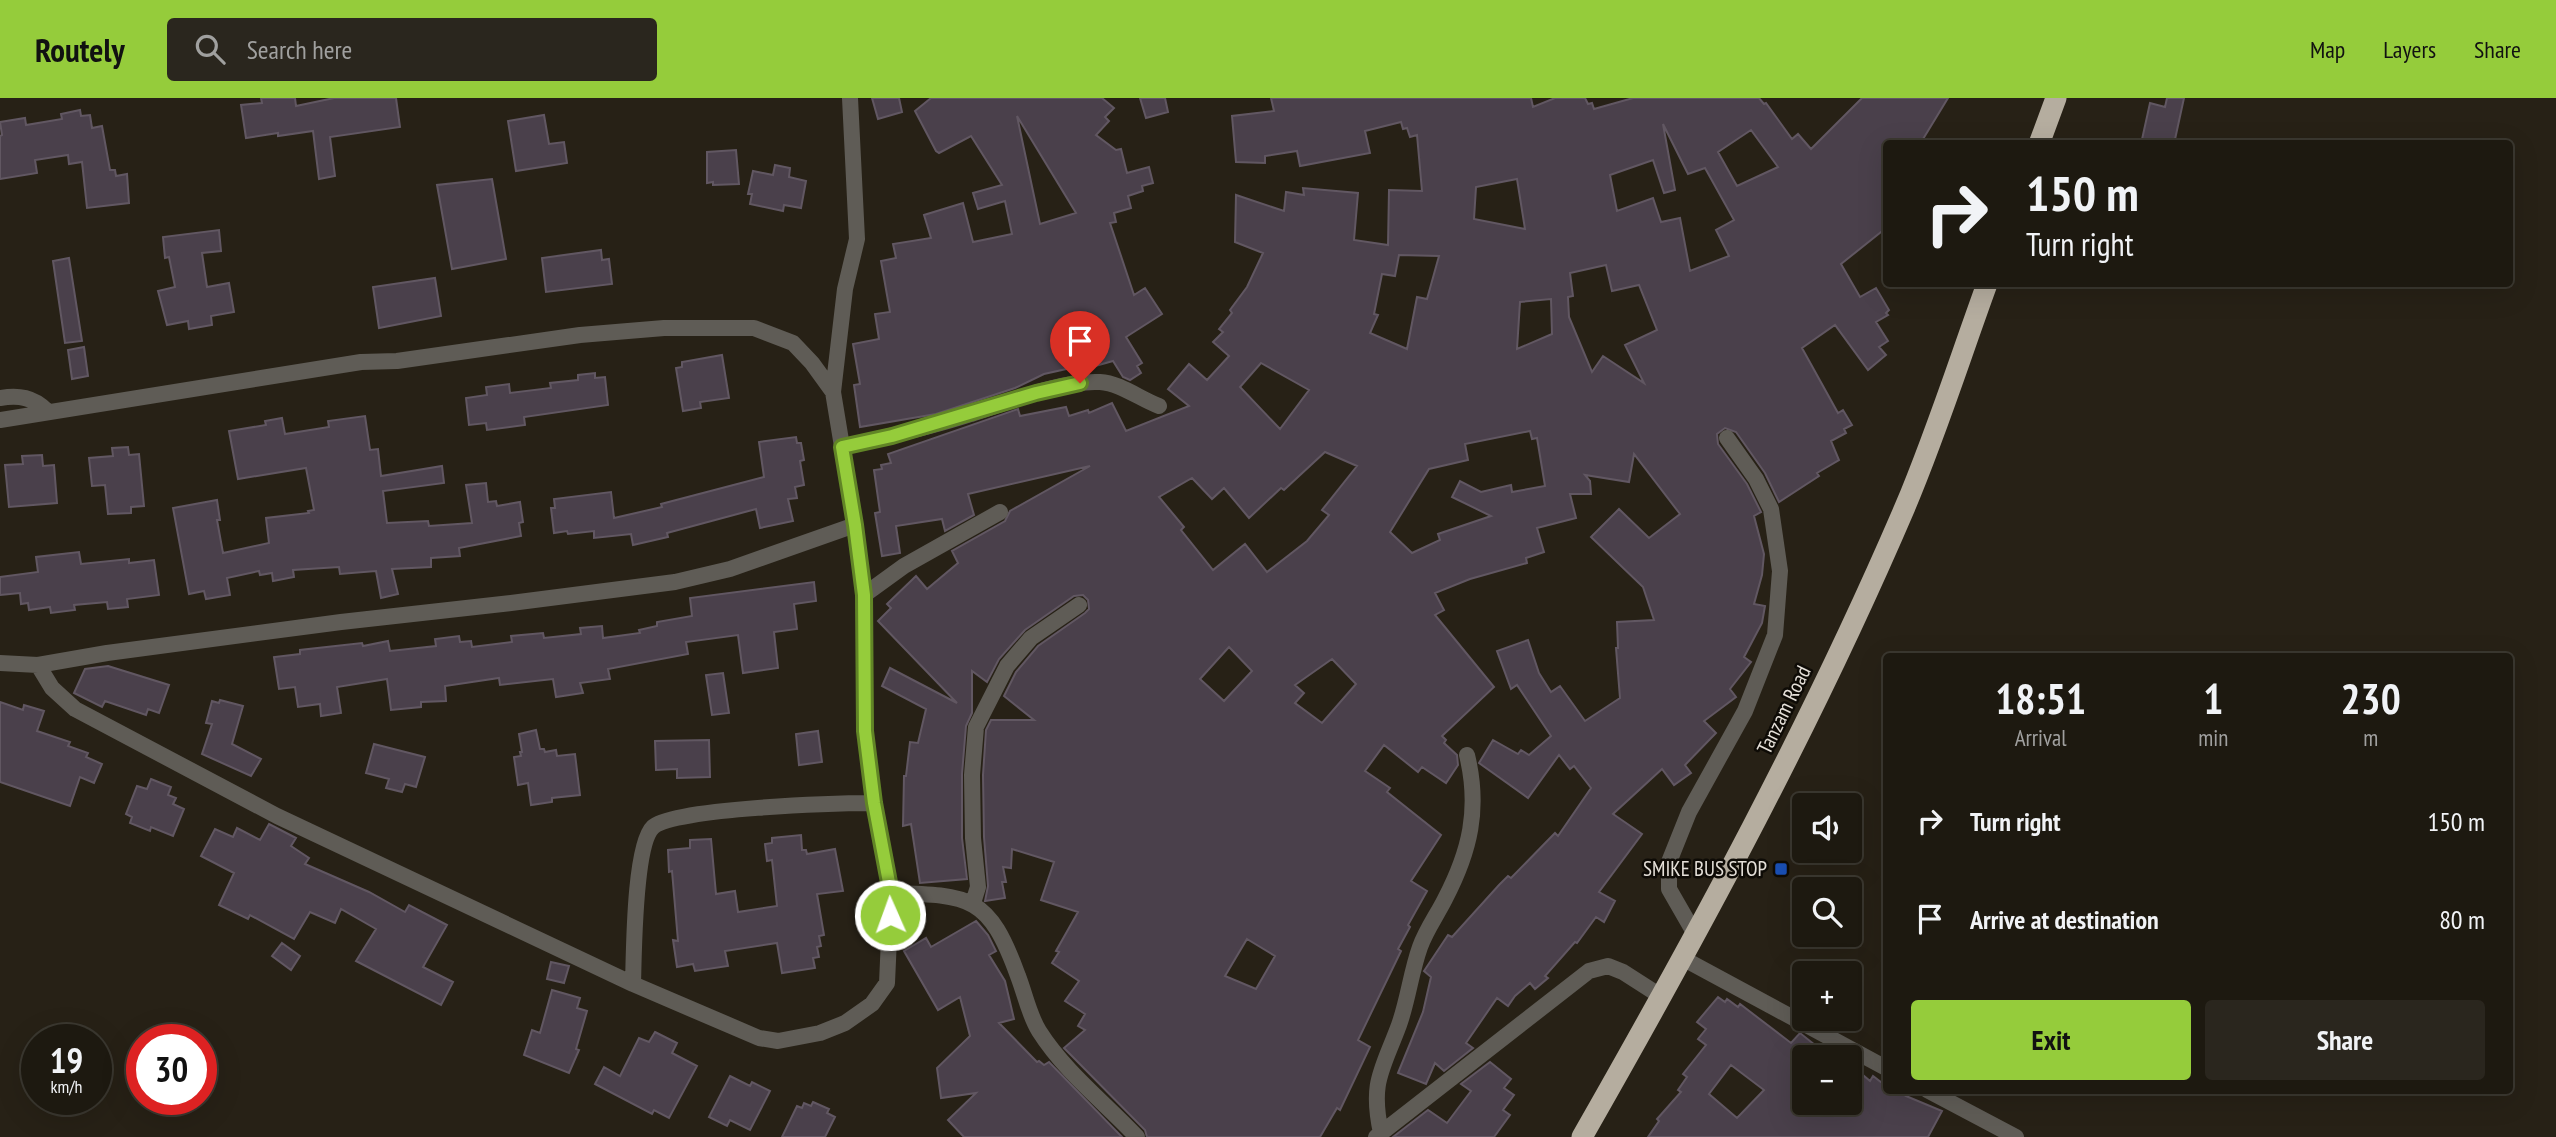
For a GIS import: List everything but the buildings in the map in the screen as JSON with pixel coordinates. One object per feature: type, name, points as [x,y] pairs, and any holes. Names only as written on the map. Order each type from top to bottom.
[{"type":"highway","points":[[2040,140],[2056,98]]},
{"type":"highway","name":"Tanzam Road","points":[[1581,1137],[1696,936],[1795,743],[1906,505],[1986,287]]},
{"type":"street","points":[[38,665],[52,688],[75,709],[277,816],[633,984],[759,1038],[778,1041],[820,1033],[860,1015],[887,983],[891,893],[874,803],[865,731],[864,595],[833,392],[845,289],[857,239],[850,98]]},
{"type":"street","points":[[0,420],[361,362],[397,361],[580,335],[664,328],[754,328],[793,344],[812,363],[833,392]]},
{"type":"street","points":[[842,447],[905,433],[1036,393],[1080,383],[1102,382],[1118,386],[1159,406]]},
{"type":"street","points":[[0,398],[27,397],[38,402],[47,411]]},
{"type":"street","points":[[1696,936],[1669,888],[1669,862],[1689,812],[1745,711],[1775,635],[1780,571],[1771,509],[1756,479],[1727,438]]},
{"type":"street","points":[[864,595],[904,566],[1000,512]]},
{"type":"street","points":[[0,663],[38,665],[107,653],[341,622],[676,582],[730,569],[855,525]]},
{"type":"street","points":[[973,903],[978,887],[973,838],[972,775],[976,727],[1007,666],[1031,638],[1079,605]]},
{"type":"street","points":[[1378,1135],[1375,1093],[1379,1076],[1401,1019],[1420,945],[1463,862],[1471,835],[1472,775],[1467,755]]},
{"type":"street","points":[[633,984],[640,864],[644,841],[653,826],[670,818],[694,815],[803,804],[874,803]]},
{"type":"street","points":[[891,893],[934,894],[973,903],[984,910],[1010,955],[1037,1028],[1072,1073],[1137,1137]]},
{"type":"street","points":[[1684,958],[1883,1066]]},
{"type":"street","points":[[1378,1135],[1589,971],[1608,966],[1623,972],[1662,997]]},
{"type":"street","points":[[1935,1094],[2016,1137]]},
{"type":"place","name":"SMIKE BUS STOP","points":[[1781,869]]},
{"type":"route","points":[[890,915],[891,893],[874,803],[865,731],[864,595],[842,447],[892,436],[1036,393],[1080,383]]}]
